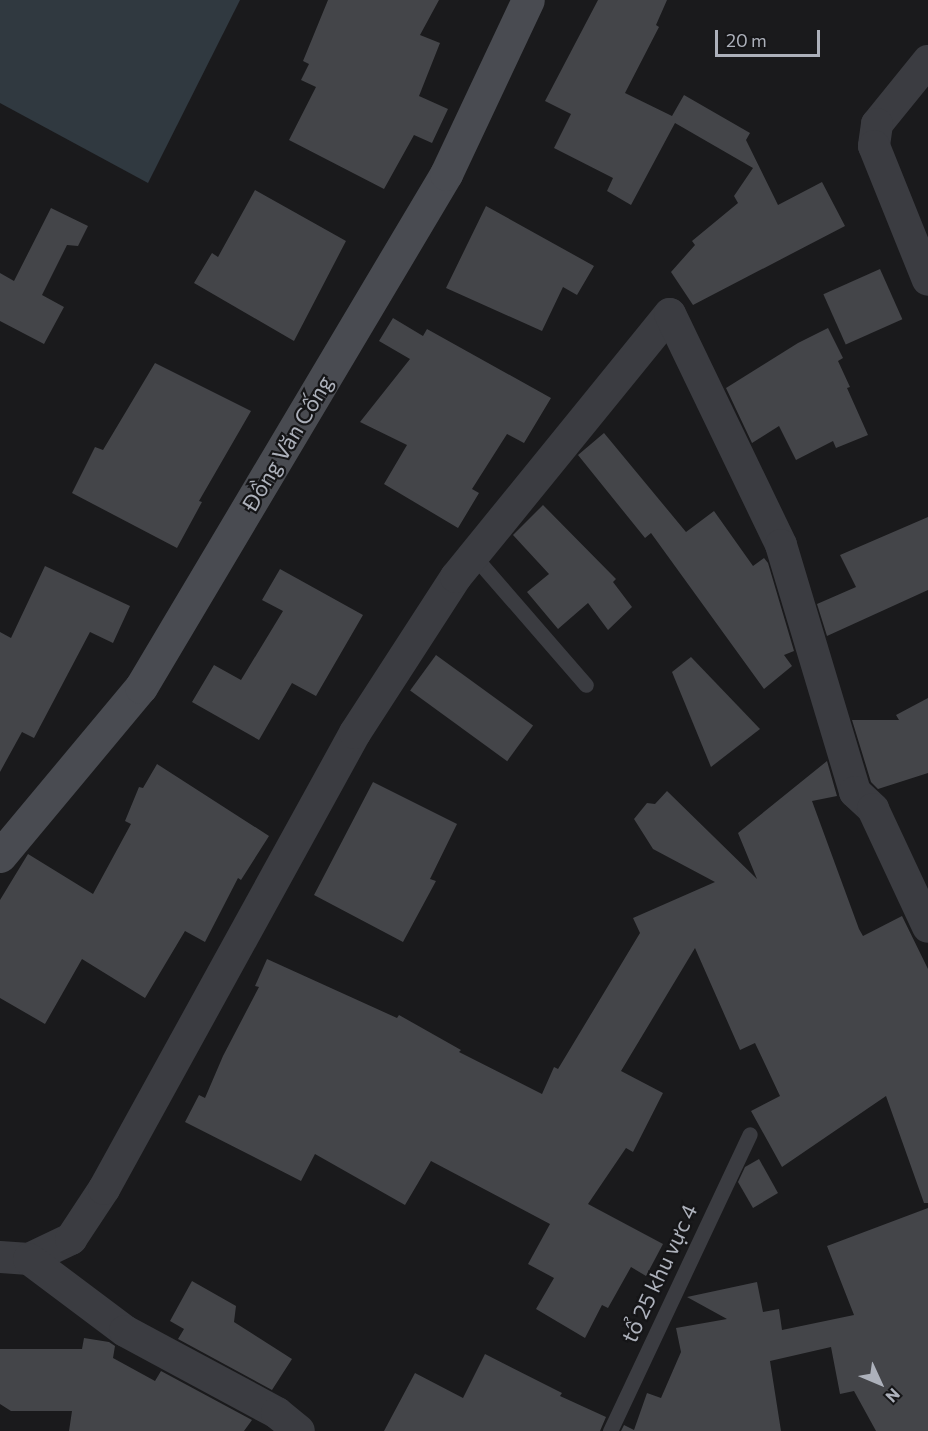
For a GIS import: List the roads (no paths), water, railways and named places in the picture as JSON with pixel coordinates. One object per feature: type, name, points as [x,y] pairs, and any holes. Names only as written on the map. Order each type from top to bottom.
[{"type":"street","name":"Đồng Văn Cống","points":[[0,856],[141,687],[446,174],[528,0]]},
{"type":"street","points":[[928,61],[877,124],[874,146],[928,280]]},
{"type":"street","points":[[14,1258],[71,1239],[104,1189],[355,733],[456,577],[670,314],[781,545],[855,792],[873,809],[928,927]]},
{"type":"street","points":[[14,1258],[125,1331],[277,1413],[299,1431]]},
{"type":"lane","points":[[473,555],[586,685]]},
{"type":"lane","name":"tổ 25 khu vực 4","points":[[610,1431],[750,1134]]}]
